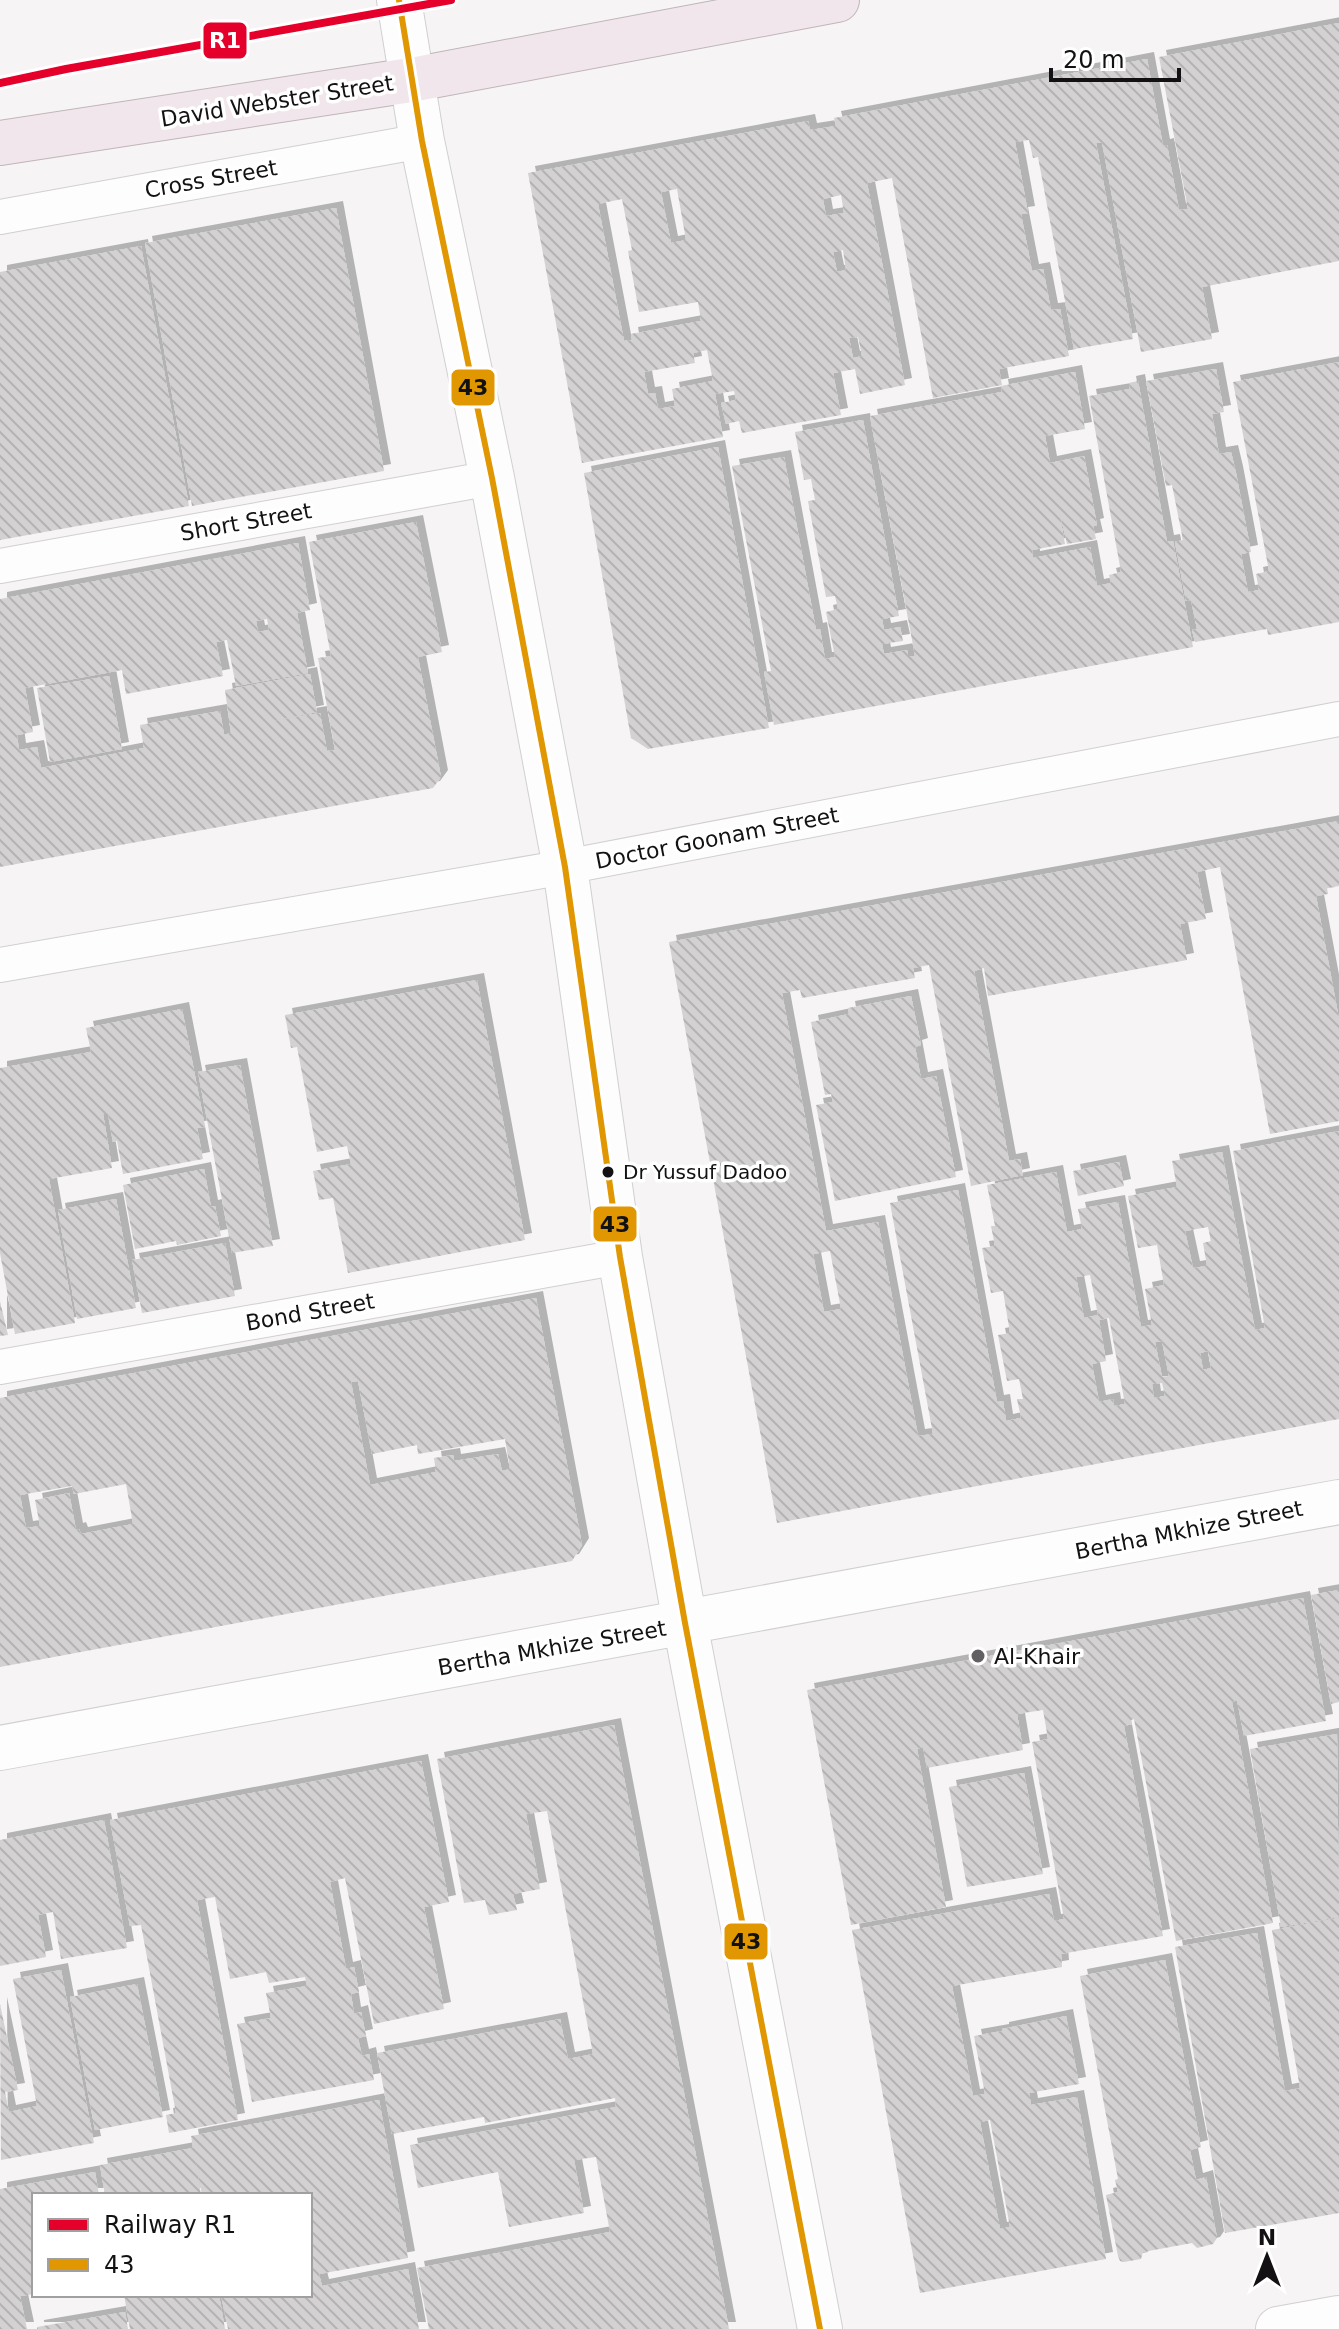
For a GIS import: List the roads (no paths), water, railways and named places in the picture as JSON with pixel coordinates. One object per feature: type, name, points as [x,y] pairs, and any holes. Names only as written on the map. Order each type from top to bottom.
[{"type":"highway","name":"David Webster Street","points":[[0,143],[411,80],[837,0]]},
{"type":"street","points":[[402,17],[422,141],[492,478],[565,867],[620,1257],[685,1623],[820,2329]]},
{"type":"street","name":"Cross Street","points":[[0,217],[422,141]]},
{"type":"street","name":"Short Street","points":[[0,566],[492,478]]},
{"type":"street","name":"Doctor Goonam Street","points":[[0,965],[565,867],[1339,719]]},
{"type":"street","name":"Bond Street","points":[[0,1367],[620,1257]]},
{"type":"street","name":"Bertha Mkhize Street","points":[[0,1748],[1339,1502]]},
{"type":"street","points":[[1278,2329],[1339,2318]]},
{"type":"rail line","name":"R1","points":[[0,83],[451,0]]},
{"type":"place","name":"Dr Yussuf Dadoo","points":[[608,1172]]},
{"type":"place","name":"Al-Khair","points":[[978,1656]]}]
